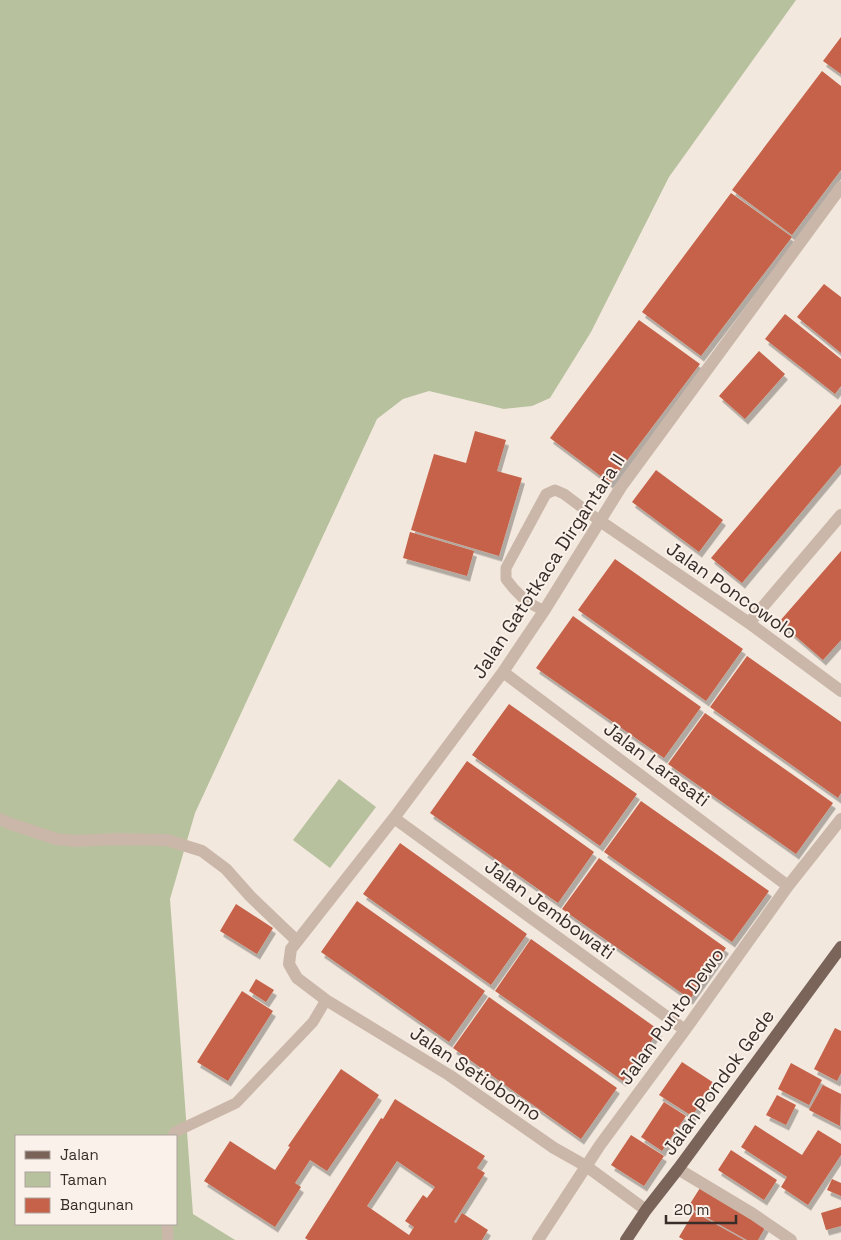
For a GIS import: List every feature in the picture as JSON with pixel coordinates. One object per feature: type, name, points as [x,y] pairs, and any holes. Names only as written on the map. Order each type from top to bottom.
[{"type":"main road","name":"Jalan Pondok Gede","points":[[626,1240],[646,1210],[841,947]]},
{"type":"street","name":"Jalan Gatotkaca Dirgantara II","points":[[289,964],[291,949],[394,818],[503,672],[544,611],[621,487],[841,187]]},
{"type":"street","points":[[749,622],[841,515]]},
{"type":"street","name":"Jalan Poncowolo","points":[[600,521],[749,622],[841,691]]},
{"type":"street","name":"Jalan Larasati","points":[[503,672],[788,886]]},
{"type":"street","name":"Jalan Jembowati","points":[[394,818],[685,1030]]},
{"type":"street","points":[[0,819],[56,839],[78,841],[116,839],[167,840],[202,851],[226,869],[250,896],[297,941]]},
{"type":"street","name":"Jalan Punto Dewo","points":[[538,1240],[586,1166],[788,886],[841,819]]},
{"type":"street","name":"Jalan Setiobomo","points":[[289,964],[296,978],[326,1000],[448,1074],[554,1148],[586,1166],[646,1210]]},
{"type":"street","points":[[678,1169],[753,1214],[791,1240]]},
{"type":"lane","points":[[544,611],[526,601],[514,589],[506,579],[506,568],[546,494],[555,490],[564,494],[600,521]]},
{"type":"lane","points":[[174,1135],[175,1132],[236,1103],[313,1022],[326,1000]]},
{"type":"lane","points":[[167,1225],[168,1240]]},
{"type":"green space","points":[[0,0],[796,0],[669,177],[591,332],[550,398],[532,406],[504,409],[429,391],[403,399],[377,419],[195,813],[170,899],[193,1214],[235,1240],[0,1240]]},
{"type":"green space","points":[[339,779],[376,807],[330,868],[293,840]]},
{"type":"building","points":[[841,37],[841,74],[823,61]]},
{"type":"building","points":[[822,71],[841,86],[841,170],[792,235],[732,190]]},
{"type":"building","points":[[731,193],[792,237],[701,356],[642,312]]},
{"type":"building","points":[[824,284],[841,297],[841,353],[797,317]]},
{"type":"building","points":[[785,314],[841,359],[841,386],[835,394],[765,339]]},
{"type":"building","points":[[639,320],[700,364],[610,483],[550,438]]},
{"type":"building","points":[[759,351],[785,374],[745,419],[719,396]]},
{"type":"building","points":[[841,404],[841,465],[742,583],[711,558]]},
{"type":"building","points":[[475,431],[506,440],[497,471],[522,478],[499,556],[411,530],[434,454],[466,463]]},
{"type":"building","points":[[656,470],[723,520],[699,552],[632,502]]},
{"type":"building","points":[[410,532],[474,551],[467,576],[403,558]]},
{"type":"building","points":[[841,551],[841,640],[823,660],[779,622]]},
{"type":"building","points":[[615,559],[743,649],[706,701],[578,610]]},
{"type":"building","points":[[573,616],[701,707],[664,758],[536,668]]},
{"type":"building","points":[[747,656],[841,722],[841,793],[838,798],[710,707]]},
{"type":"building","points":[[509,704],[637,794],[600,846],[472,755]]},
{"type":"building","points":[[705,713],[833,803],[796,854],[668,764]]},
{"type":"building","points":[[467,761],[594,852],[558,903],[430,813]]},
{"type":"building","points":[[641,801],[769,891],[732,942],[604,852]]},
{"type":"building","points":[[400,843],[527,934],[491,985],[363,894]]},
{"type":"building","points":[[599,858],[726,948],[690,999],[562,909]]},
{"type":"building","points":[[357,901],[485,991],[449,1042],[321,952]]},
{"type":"building","points":[[236,904],[273,928],[257,954],[220,931]]},
{"type":"building","points":[[531,939],[659,1030],[623,1081],[495,991]]},
{"type":"building","points":[[256,979],[274,990],[266,1002],[249,991]]},
{"type":"building","points":[[242,991],[273,1011],[228,1081],[197,1062]]},
{"type":"building","points":[[489,997],[617,1088],[581,1139],[453,1048]]},
{"type":"building","points":[[835,1028],[841,1031],[841,1073],[837,1081],[814,1069]]},
{"type":"building","points":[[682,1062],[714,1083],[692,1116],[659,1095]]},
{"type":"building","points":[[791,1063],[822,1080],[809,1105],[778,1089]]},
{"type":"building","points":[[341,1069],[379,1095],[327,1171],[310,1160],[295,1183],[301,1187],[275,1227],[204,1181],[230,1141],[275,1170],[290,1147],[288,1146]]},
{"type":"building","points":[[823,1085],[841,1094],[840,1126],[809,1110]]},
{"type":"building","points":[[777,1095],[796,1105],[786,1125],[766,1115]]},
{"type":"building","points":[[395,1099],[485,1156],[477,1168],[485,1173],[454,1222],[456,1223],[462,1213],[488,1230],[482,1240],[308,1240],[305,1238],[381,1118],[383,1119]],"holes":[[[397,1161],[435,1187],[427,1198],[423,1195],[405,1221],[414,1227],[409,1235],[367,1206]]]},
{"type":"building","points":[[664,1102],[686,1116],[662,1151],[641,1137]]},
{"type":"building","points":[[755,1125],[802,1155],[818,1130],[841,1144],[841,1155],[808,1205],[781,1187],[787,1177],[741,1147]]},
{"type":"building","points":[[631,1135],[664,1156],[644,1186],[611,1165]]},
{"type":"building","points":[[731,1150],[777,1180],[764,1200],[718,1170]]},
{"type":"building","points":[[832,1179],[841,1183],[841,1196],[827,1190]]},
{"type":"building","points":[[700,1188],[766,1226],[758,1240],[747,1240],[688,1207]]},
{"type":"building","points":[[841,1207],[841,1226],[826,1230],[821,1213]]},
{"type":"building","points":[[694,1212],[744,1240],[684,1240],[679,1237]]}]
